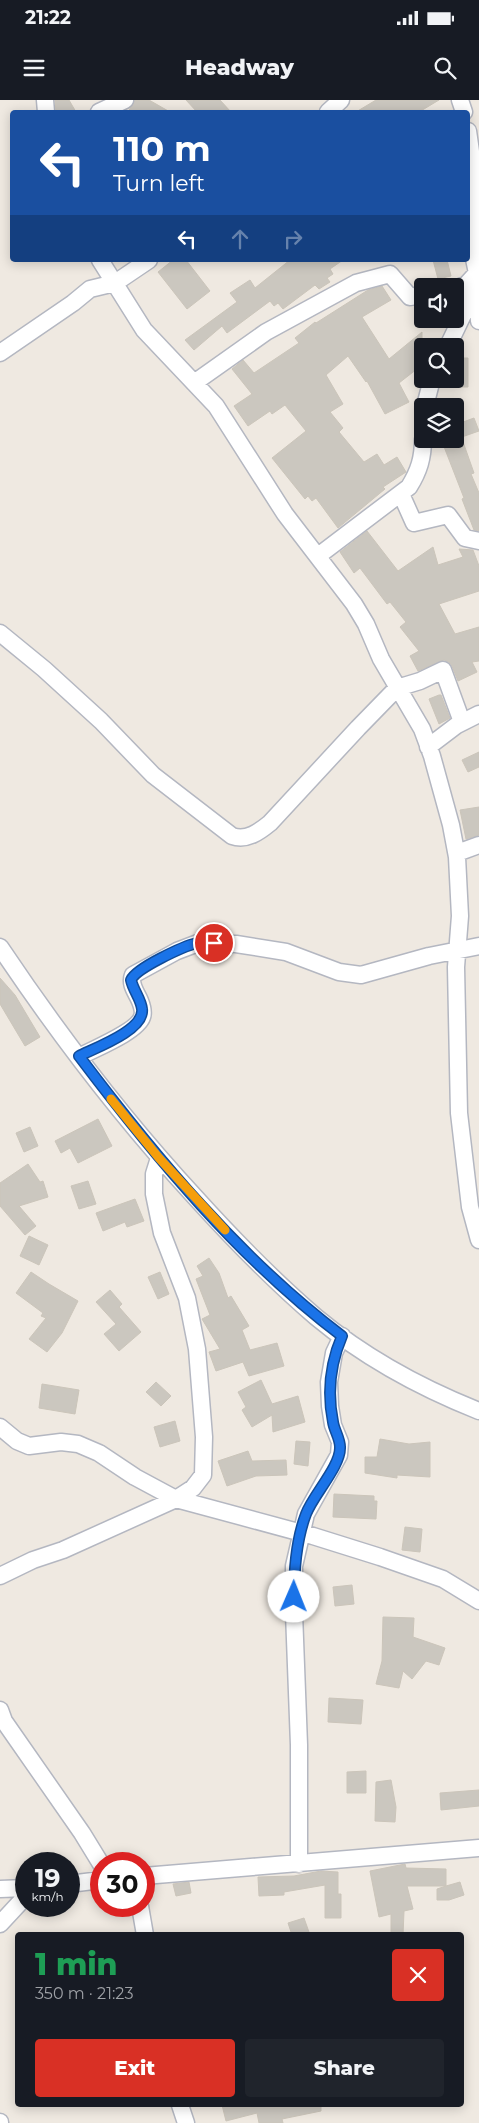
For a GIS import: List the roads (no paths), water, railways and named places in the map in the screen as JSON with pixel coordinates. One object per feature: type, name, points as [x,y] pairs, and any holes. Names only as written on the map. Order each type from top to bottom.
[{"type":"street","points":[[103,110],[124,100]]},
{"type":"street","points":[[330,110],[341,100]]},
{"type":"street","points":[[470,144],[478,200],[473,254],[477,273],[479,321]]},
{"type":"street","points":[[101,262],[144,330],[216,406],[284,514],[354,604],[397,688],[422,729],[451,825],[457,852],[460,916],[456,997],[459,1113],[470,1207],[479,1240]]},
{"type":"street","points":[[0,353],[73,303],[90,289],[115,283],[146,262]]},
{"type":"street","points":[[464,285],[477,273]]},
{"type":"street","points":[[452,338],[472,296],[477,273]]},
{"type":"street","points":[[194,383],[266,332],[356,284],[390,274],[410,297],[414,296]]},
{"type":"street","points":[[318,556],[409,487],[417,475],[423,457],[423,448]]},
{"type":"street","points":[[401,494],[414,523],[448,515],[465,538],[479,541]]},
{"type":"street","points":[[0,633],[44,669],[101,721],[153,775],[232,836],[238,838],[255,834],[270,823],[397,688],[443,670],[462,722]]},
{"type":"street","points":[[428,747],[462,722],[479,714]]},
{"type":"street","points":[[457,852],[479,845]]},
{"type":"street","points":[[79,1056],[123,1034],[139,1022],[142,1016],[142,1008],[132,985],[133,975],[176,951],[198,943],[236,944],[286,952],[339,972],[356,975],[370,973],[410,960],[479,946]]},
{"type":"street","points":[[0,947],[129,1122],[159,1158],[239,1245],[316,1316],[342,1336],[387,1366],[441,1396],[479,1411]]},
{"type":"street","points":[[0,1576],[176,1499],[193,1488],[204,1476],[204,1437],[198,1349],[187,1298],[162,1233],[154,1194],[154,1174],[159,1158]]},
{"type":"street","points":[[299,1864],[299,1745],[294,1566],[306,1514],[336,1464],[339,1455],[340,1442],[333,1425],[329,1382],[334,1353],[342,1336]]},
{"type":"street","points":[[0,1427],[17,1441],[29,1446],[61,1442],[78,1444],[99,1453],[134,1477],[176,1499],[361,1551],[443,1579],[479,1601]]},
{"type":"street","points":[[1,1717],[93,1852]]},
{"type":"street","points":[[155,1875],[479,1848]]},
{"type":"street","points":[[0,1890],[15,1889]]},
{"type":"street","points":[[0,1924],[15,1908]]},
{"type":"street","points":[[142,1917],[144,1932]]},
{"type":"street","points":[[181,2107],[186,2123]]}]
